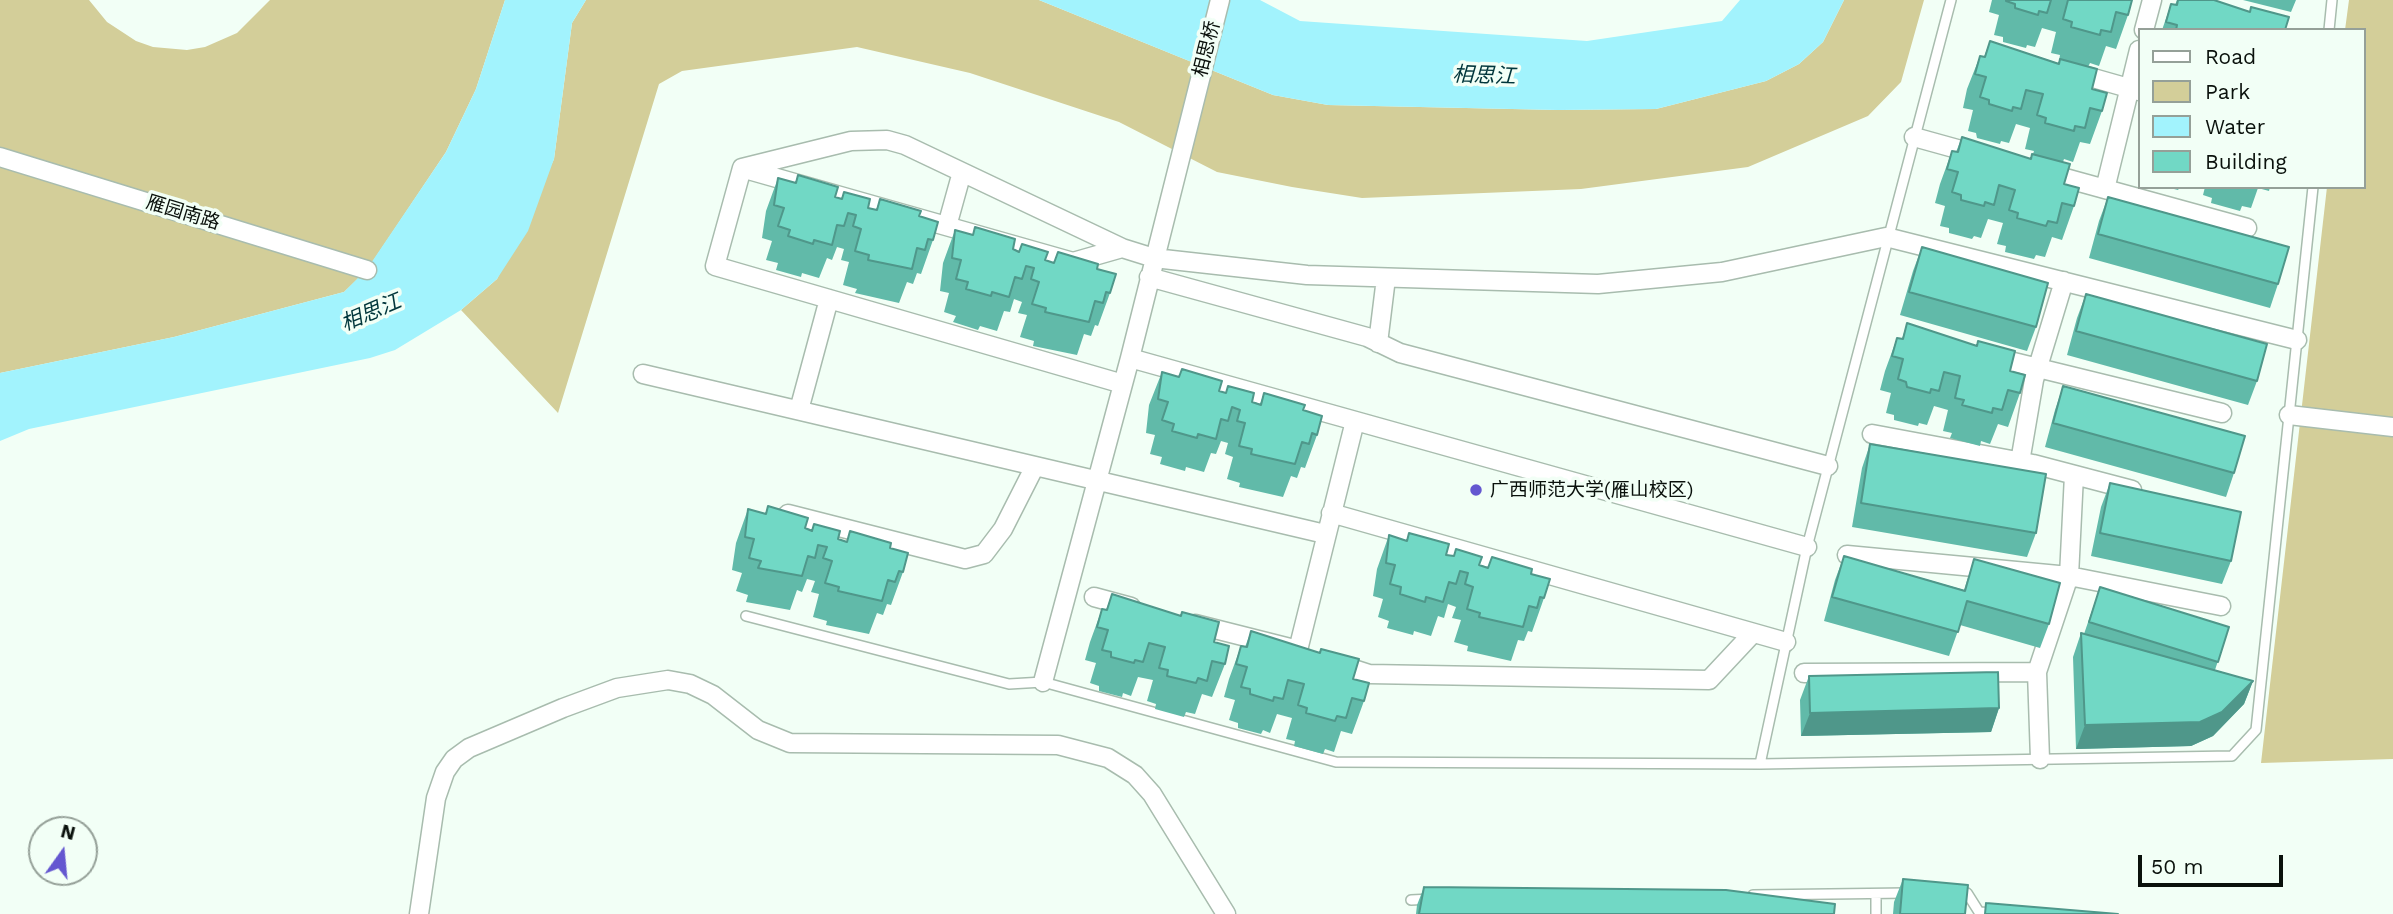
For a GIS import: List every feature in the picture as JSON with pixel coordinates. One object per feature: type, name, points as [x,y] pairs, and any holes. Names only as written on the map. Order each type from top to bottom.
[{"type":"street","name":"相思桥","points":[[1042,682],[1130,358],[1220,0]]},
{"type":"street","points":[[2145,28],[2152,0]]},
{"type":"street","points":[[2105,189],[2135,90],[2138,60]]},
{"type":"street","points":[[2052,67],[2135,90]]},
{"type":"street","points":[[1914,137],[1991,158]]},
{"type":"street","points":[[742,168],[873,138],[905,145],[1122,248],[1154,258],[1255,271],[1598,284],[1722,272],[1886,237],[2297,340]]},
{"type":"street","name":"雁园南路","points":[[0,157],[367,270]]},
{"type":"street","points":[[742,168],[1073,262],[1122,248]]},
{"type":"street","points":[[742,168],[715,266],[1123,384]]},
{"type":"street","points":[[2029,168],[2247,228]]},
{"type":"street","points":[[947,226],[962,172]]},
{"type":"street","points":[[1149,277],[1378,343],[1400,354],[1828,466]]},
{"type":"street","points":[[1378,343],[1386,278]]},
{"type":"street","points":[[2020,462],[2037,368],[2064,281]]},
{"type":"street","points":[[799,410],[829,299]]},
{"type":"street","points":[[1971,351],[2222,413]]},
{"type":"street","points":[[1130,358],[1807,547]]},
{"type":"street","points":[[643,374],[1325,534]]},
{"type":"street","points":[[2289,415],[2393,427]]},
{"type":"street","points":[[1310,654],[1325,534],[1355,421]]},
{"type":"street","points":[[1872,434],[2020,462],[2150,494]]},
{"type":"street","points":[[784,513],[965,559],[984,554],[1003,529],[1035,466]]},
{"type":"street","points":[[2040,759],[2037,672],[2069,576],[2074,475]]},
{"type":"street","points":[[1331,513],[1786,642]]},
{"type":"street","points":[[1847,555],[2069,576],[2221,606]]},
{"type":"street","points":[[1094,597],[1145,611]]},
{"type":"street","points":[[1184,621],[1310,654],[1368,674],[1709,680],[1753,632]]},
{"type":"street","points":[[1804,673],[2037,672]]},
{"type":"street","points":[[419,914],[436,799],[444,772],[453,759],[469,748],[617,688],[668,680],[690,684],[713,695],[758,730],[790,743],[1058,744],[1108,758],[1135,775],[1152,794],[1226,914]]},
{"type":"lane","points":[[1760,764],[1807,547],[1886,237],[1951,0]]},
{"type":"lane","points":[[2329,28],[2332,0]]},
{"type":"lane","points":[[746,616],[1009,684],[1042,682],[1336,762],[1760,764],[2232,756],[2256,730],[2313,189]]},
{"type":"lane","points":[[1941,893],[1967,892],[1979,912],[2010,914]]},
{"type":"lane","points":[[1742,895],[1915,893]]},
{"type":"lane","points":[[1875,914],[1876,894]]},
{"type":"lane","points":[[1411,900],[1439,899]]},
{"type":"green space","points":[[0,0],[89,0],[107,22],[136,41],[153,47],[187,50],[205,47],[237,33],[270,0],[505,0],[476,89],[446,152],[367,270],[344,292],[174,337],[0,373]]},
{"type":"green space","points":[[586,0],[1039,0],[1273,95],[1328,105],[1558,110],[1656,109],[1766,81],[1799,64],[1823,42],[1844,0],[1924,0],[1901,82],[1868,116],[1748,167],[1581,189],[1362,198],[1292,187],[1217,172],[1119,122],[970,73],[857,47],[682,71],[659,84],[558,413],[461,310],[497,279],[554,159],[572,23]]},
{"type":"green space","points":[[2349,0],[2393,0],[2393,759],[2261,763],[2327,189],[2365,189],[2365,28],[2345,28]]},
{"type":"water","name":"相思江","points":[[505,0],[586,0],[572,23],[554,159],[528,231],[497,279],[461,310],[395,350],[370,358],[29,429],[0,441],[0,373],[174,337],[344,292],[367,269],[446,152],[476,89]]},
{"type":"water","name":"相思江","points":[[1039,0],[1260,0],[1300,21],[1587,41],[1722,21],[1740,0],[1844,0],[1823,42],[1799,64],[1766,81],[1656,109],[1558,110],[1328,105],[1273,95]]},
{"type":"building","points":[[2006,0],[2051,0],[2047,13],[2039,11],[2038,15],[2015,8],[2015,4]]},
{"type":"building","points":[[2068,0],[2132,0],[2128,15],[2116,12],[2111,32],[2101,30],[2100,35],[2071,27],[2072,22],[2063,19]]},
{"type":"building","points":[[2178,0],[2214,0],[2250,12],[2251,7],[2289,17],[2286,28],[2176,28],[2177,25],[2166,22],[2171,4],[2177,5]]},
{"type":"building","points":[[1990,41],[2059,64],[2060,59],[2097,69],[2092,89],[2107,93],[2102,111],[2090,108],[2085,128],[2075,126],[2074,131],[2045,123],[2046,118],[2037,115],[2043,94],[2026,90],[2021,109],[2013,107],[2012,111],[1989,104],[1989,100],[1980,97],[1986,77],[1975,74],[1980,56],[1985,57]]},
{"type":"building","points":[[1962,137],[2031,159],[2032,154],[2070,164],[2064,184],[2079,188],[2074,206],[2062,203],[2057,223],[2048,221],[2046,226],[2017,218],[2018,213],[2009,210],[2015,190],[1999,185],[1994,205],[1985,202],[1984,206],[1961,200],[1961,195],[1952,192],[1958,172],[1947,169],[1952,151],[1958,152]]},
{"type":"building","points":[[798,175],[838,187],[835,197],[842,199],[844,192],[870,199],[868,208],[877,210],[880,199],[921,211],[919,216],[938,222],[933,240],[928,239],[925,250],[917,248],[912,269],[868,260],[869,255],[855,251],[861,229],[853,226],[856,215],[848,213],[844,226],[837,225],[832,245],[814,240],[813,244],[788,236],[790,230],[778,226],[784,208],[774,205],[778,178],[796,183]]},
{"type":"building","points":[[2108,197],[2289,247],[2278,284],[2098,234]]},
{"type":"building","points":[[975,227],[1015,239],[1013,249],[1019,252],[1022,244],[1048,252],[1045,260],[1054,263],[1058,252],[1098,264],[1097,269],[1116,274],[1110,293],[1106,292],[1103,303],[1095,301],[1089,322],[1045,312],[1046,308],[1032,304],[1039,282],[1031,279],[1034,268],[1026,266],[1022,279],[1015,277],[1009,297],[992,292],[991,296],[966,289],[968,282],[956,279],[961,260],[952,258],[955,230],[973,235]]},
{"type":"building","points":[[1922,247],[2048,283],[2036,327],[1909,292]]},
{"type":"building","points":[[2086,294],[2267,344],[2257,381],[2076,331]]},
{"type":"building","points":[[1907,323],[1977,346],[1978,341],[2015,351],[2010,371],[2025,375],[2020,393],[2008,390],[2002,410],[1993,408],[1992,413],[1962,405],[1964,400],[1955,398],[1960,376],[1944,372],[1939,391],[1931,389],[1930,393],[1907,387],[1906,382],[1898,379],[1903,359],[1892,356],[1897,338],[1903,339]]},
{"type":"building","points":[[1182,369],[1222,381],[1219,391],[1226,393],[1228,386],[1254,393],[1252,402],[1261,405],[1264,393],[1305,405],[1303,410],[1322,416],[1317,435],[1312,433],[1309,444],[1302,442],[1295,464],[1251,454],[1252,449],[1239,446],[1245,423],[1237,421],[1240,410],[1232,407],[1228,421],[1221,419],[1216,439],[1198,434],[1197,438],[1172,431],[1174,424],[1162,420],[1168,402],[1158,399],[1162,372],[1179,377]]},
{"type":"building","points":[[2063,386],[2245,436],[2234,473],[2053,423]]},
{"type":"building","points":[[1870,444],[2046,474],[2036,533],[1861,503]]},
{"type":"building","points":[[2110,483],[2241,512],[2231,561],[2100,533]]},
{"type":"building","points":[[768,506],[808,518],[805,528],[812,531],[814,524],[840,531],[838,539],[847,542],[850,531],[891,543],[890,548],[908,553],[903,572],[899,571],[895,582],[888,580],[882,601],[838,591],[839,587],[825,583],[832,561],[823,558],[827,547],[818,545],[815,558],[808,556],[802,576],[758,568],[761,561],[749,558],[754,539],[745,537],[748,509],[766,514]]},
{"type":"building","points":[[1409,533],[1449,544],[1446,555],[1454,556],[1456,549],[1482,557],[1479,565],[1488,568],[1492,557],[1532,569],[1531,574],[1550,579],[1544,598],[1540,597],[1537,608],[1529,606],[1523,627],[1479,617],[1480,613],[1467,609],[1473,587],[1465,584],[1468,573],[1460,571],[1456,584],[1449,582],[1443,602],[1426,597],[1425,602],[1400,594],[1401,587],[1390,584],[1395,565],[1386,563],[1389,535],[1407,541]]},
{"type":"building","points":[[1844,556],[1965,591],[1974,559],[2060,583],[2049,624],[1967,601],[1958,632],[1832,597]]},
{"type":"building","points":[[2100,587],[2229,627],[2218,662],[2089,622]]},
{"type":"building","points":[[1112,594],[1181,616],[1182,612],[1219,622],[1214,642],[1229,646],[1225,664],[1212,661],[1207,681],[1198,678],[1196,683],[1167,676],[1168,670],[1159,668],[1165,647],[1149,643],[1143,662],[1135,660],[1134,663],[1111,657],[1111,652],[1102,650],[1108,630],[1097,627],[1102,609],[1107,610]]},
{"type":"building","points":[[1251,631],[1320,653],[1321,649],[1359,659],[1353,679],[1369,683],[1364,701],[1352,698],[1346,718],[1337,716],[1335,721],[1306,713],[1307,708],[1298,705],[1304,684],[1288,680],[1283,699],[1274,697],[1273,701],[1250,694],[1250,689],[1241,687],[1247,667],[1236,664],[1241,646],[1247,647]]},
{"type":"building","points":[[2081,633],[2253,681],[2222,712],[2200,722],[2085,725]]},
{"type":"building","points":[[1998,672],[1999,708],[1810,713],[1809,676]]},
{"type":"building","points":[[1903,879],[1968,885],[1965,914],[1900,914]]},
{"type":"building","points":[[1424,887],[1726,890],[1835,904],[1834,914],[1419,914]]},
{"type":"building","points":[[1986,903],[2118,914],[1985,914]]},
{"type":"place","name":"广西师范大学(雁山校区)","points":[[1476,490]]}]
